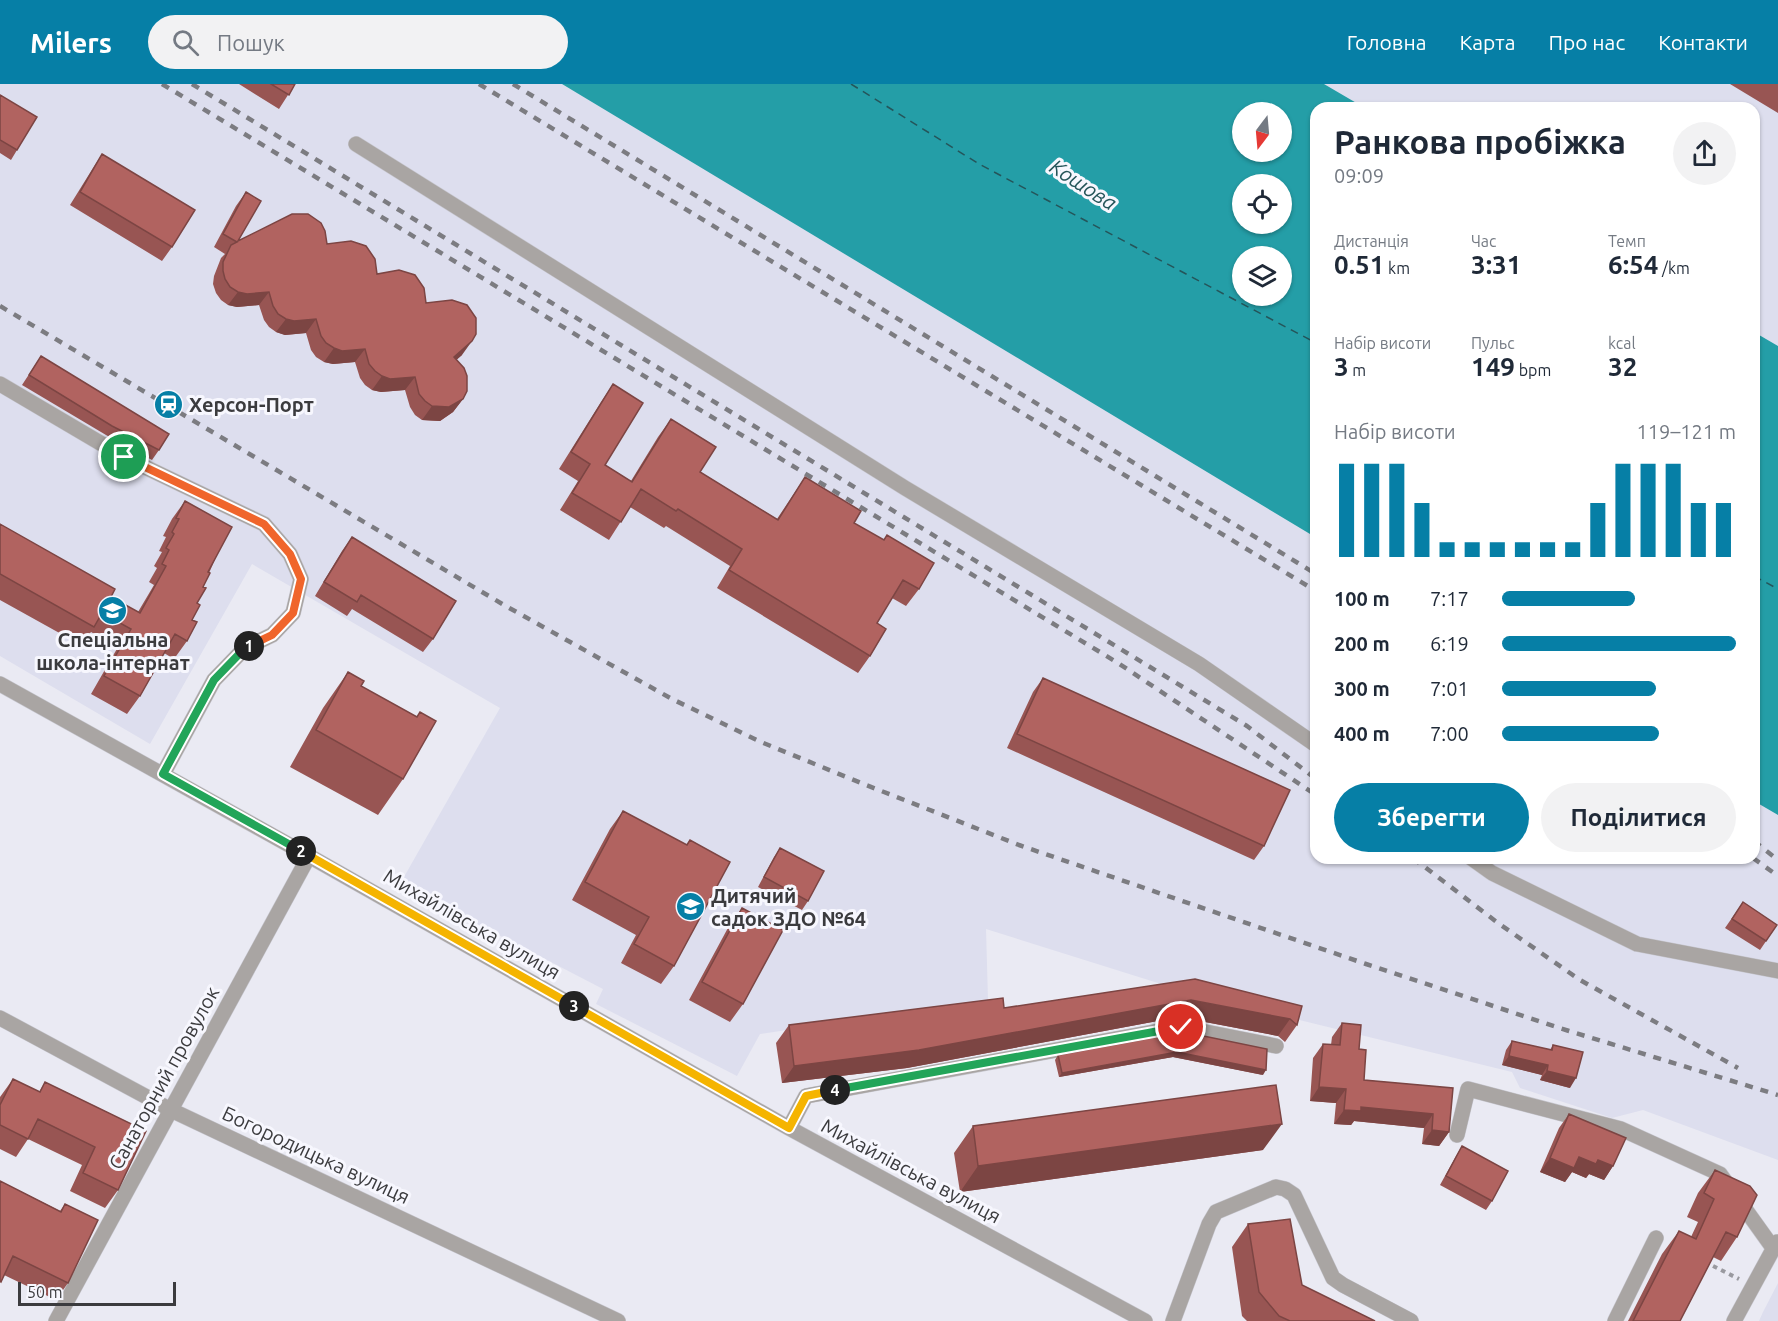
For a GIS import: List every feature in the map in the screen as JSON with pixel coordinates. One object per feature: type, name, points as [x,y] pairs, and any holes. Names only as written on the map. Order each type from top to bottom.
[{"type":"street","points":[[356,144],[905,488],[1199,664],[1310,741]]},
{"type":"street","points":[[0,384],[124,457],[264,524],[290,554],[301,579],[293,613],[272,635],[245,648],[214,680],[163,774]]},
{"type":"street","name":"Михайлівська вулиця","points":[[0,684],[789,1128],[1145,1321]]},
{"type":"street","name":"Санаторний провулок","points":[[56,1321],[309,856]]},
{"type":"street","points":[[1479,864],[1492,873],[1637,944],[1778,971]]},
{"type":"street","name":"Богородицька вулиця","points":[[0,1018],[171,1110],[618,1321]]},
{"type":"street","points":[[789,1128],[806,1096],[1181,1027],[1276,1046]]},
{"type":"street","points":[[1457,1135],[1468,1089],[1621,1130],[1720,1174],[1776,1244],[1734,1321]]},
{"type":"street","points":[[1173,1321],[1209,1224],[1216,1212],[1276,1187],[1285,1189],[1294,1195],[1334,1278],[1343,1286],[1411,1321]]},
{"type":"street","points":[[1614,1321],[1656,1238]]},
{"type":"path","points":[[1699,1259],[1752,1285]]},
{"type":"shaded area","points":[[0,84],[562,84],[1310,534],[1310,864],[1760,864],[1760,804],[1778,815],[1778,1160],[1643,1110],[1612,1118],[1520,1088],[1512,1072],[1193,994],[986,929],[988,1000],[760,1034],[737,1076],[596,1004],[603,989],[400,884],[500,708],[252,564],[150,744],[0,656]]},
{"type":"shaded area","points":[[1324,84],[1778,84],[1778,346],[1760,336],[1760,102],[1355,102]]},
{"type":"shaded area","points":[[1778,1283],[1778,1321],[1759,1321],[1763,1312]]},
{"type":"water","name":"Кошова","points":[[562,84],[1324,84],[1355,102],[1310,102],[1310,534]]},
{"type":"water","points":[[1760,336],[1778,346],[1778,815],[1760,804]]},
{"type":"building","points":[[271,84],[295,84],[289,95]]},
{"type":"building","points":[[0,95],[37,117],[17,150],[0,140]]},
{"type":"building","points":[[102,154],[195,210],[172,247],[80,192]]},
{"type":"building","points":[[246,192],[261,201],[238,241],[292,214],[308,214],[321,223],[327,244],[351,241],[366,246],[375,259],[377,274],[399,270],[415,275],[424,288],[426,303],[452,300],[467,305],[476,318],[476,334],[472,341],[454,357],[464,368],[467,376],[467,391],[463,399],[449,407],[432,406],[419,394],[415,377],[390,379],[382,376],[369,364],[365,349],[342,351],[326,343],[321,336],[316,319],[294,321],[286,319],[278,314],[269,292],[247,294],[230,287],[225,279],[223,262],[231,245],[237,242],[223,234]]},
{"type":"building","points":[[41,356],[169,434],[159,450],[112,426],[29,375]]},
{"type":"building","points":[[613,384],[643,403],[605,465],[632,482],[671,419],[716,447],[700,472],[778,520],[805,477],[861,511],[854,523],[884,540],[887,535],[934,563],[919,589],[903,580],[877,623],[886,629],[870,656],[729,570],[742,549],[678,509],[676,511],[641,489],[621,522],[572,493],[590,464],[571,452]]},
{"type":"building","points":[[185,501],[232,527],[208,572],[210,573],[203,587],[206,588],[197,603],[200,605],[192,620],[197,622],[187,641],[175,634],[140,696],[104,676],[131,629],[102,613],[94,627],[0,574],[0,524],[115,589],[111,597],[140,613],[166,566],[162,564],[169,550],[166,548],[174,534],[172,532],[179,519],[176,518]]},
{"type":"building","points":[[352,537],[456,601],[433,639],[361,595],[357,602],[324,582]]},
{"type":"building","points":[[348,672],[364,681],[361,686],[417,717],[420,712],[436,721],[403,779],[316,730]]},
{"type":"building","points":[[1043,678],[1290,790],[1264,846],[1017,734]]},
{"type":"building","points":[[623,811],[687,845],[690,840],[730,862],[674,966],[634,944],[649,917],[585,882]]},
{"type":"building","points":[[780,848],[824,871],[808,901],[764,877]]},
{"type":"building","points":[[1743,902],[1777,925],[1766,941],[1732,919]]},
{"type":"building","points":[[742,908],[783,930],[743,1004],[702,982]]},
{"type":"building","points":[[1195,979],[1302,1006],[1297,1025],[1290,1019],[1191,1000],[919,1050],[794,1066],[789,1025],[1003,998],[1004,1008]]},
{"type":"building","points":[[1342,1023],[1361,1025],[1359,1049],[1366,1050],[1364,1080],[1453,1088],[1449,1132],[1432,1130],[1433,1114],[1361,1107],[1361,1111],[1344,1110],[1346,1089],[1319,1087],[1323,1044],[1340,1045]]},
{"type":"building","points":[[1184,1032],[1267,1049],[1266,1070],[1177,1052],[1062,1073],[1058,1055]]},
{"type":"building","points":[[1512,1041],[1552,1050],[1553,1045],[1583,1052],[1576,1078],[1547,1071],[1548,1065],[1509,1056]]},
{"type":"building","points":[[13,1079],[40,1092],[45,1082],[146,1131],[118,1190],[83,1173],[95,1147],[38,1119],[28,1139],[0,1125],[0,1105]]},
{"type":"building","points":[[1276,1085],[1282,1124],[978,1166],[973,1126]]},
{"type":"building","points":[[1569,1114],[1626,1138],[1613,1166],[1598,1160],[1596,1164],[1579,1157],[1574,1168],[1550,1158]]},
{"type":"building","points":[[1462,1146],[1508,1171],[1492,1201],[1446,1176]]},
{"type":"building","points":[[1715,1170],[1750,1186],[1757,1195],[1737,1237],[1726,1232],[1680,1321],[1633,1321],[1679,1231],[1696,1239],[1714,1199],[1704,1193]]},
{"type":"building","points":[[0,1181],[61,1212],[65,1204],[98,1220],[68,1283],[13,1256],[0,1281]]},
{"type":"building","points":[[1290,1219],[1302,1285],[1375,1321],[1290,1321],[1279,1316],[1259,1292],[1248,1224]]},
{"type":"ferry route","points":[[851,84],[979,164],[1310,340]]},
{"type":"ferry route","points":[[1760,579],[1778,589]]},
{"type":"railway","points":[[162,84],[1118,663],[1310,791]]},
{"type":"railway","points":[[192,84],[1247,726],[1310,774]]},
{"type":"railway","points":[[479,84],[1310,587]]},
{"type":"railway","points":[[513,84],[1310,570]]},
{"type":"railway","points":[[0,306],[504,605],[672,699],[761,742],[1019,845],[1569,1031],[1778,1095]]},
{"type":"railway","points":[[1760,846],[1778,860]]},
{"type":"railway","points":[[1760,863],[1778,876]]},
{"type":"railway","points":[[1421,864],[1498,923],[1580,980],[1738,1068]]},
{"type":"place","name":"Херсон-Порт","points":[[168,405]]},
{"type":"place","name":"Спеціальна школа-інтернат","points":[[113,610]]},
{"type":"place","name":"Дитячий садок ЗДО №64","points":[[690,907]]},
{"type":"route","points":[[124,457],[264,524],[290,554],[301,579],[293,613],[272,635],[245,648],[214,680],[163,774],[789,1128],[806,1096],[1181,1027]]}]
